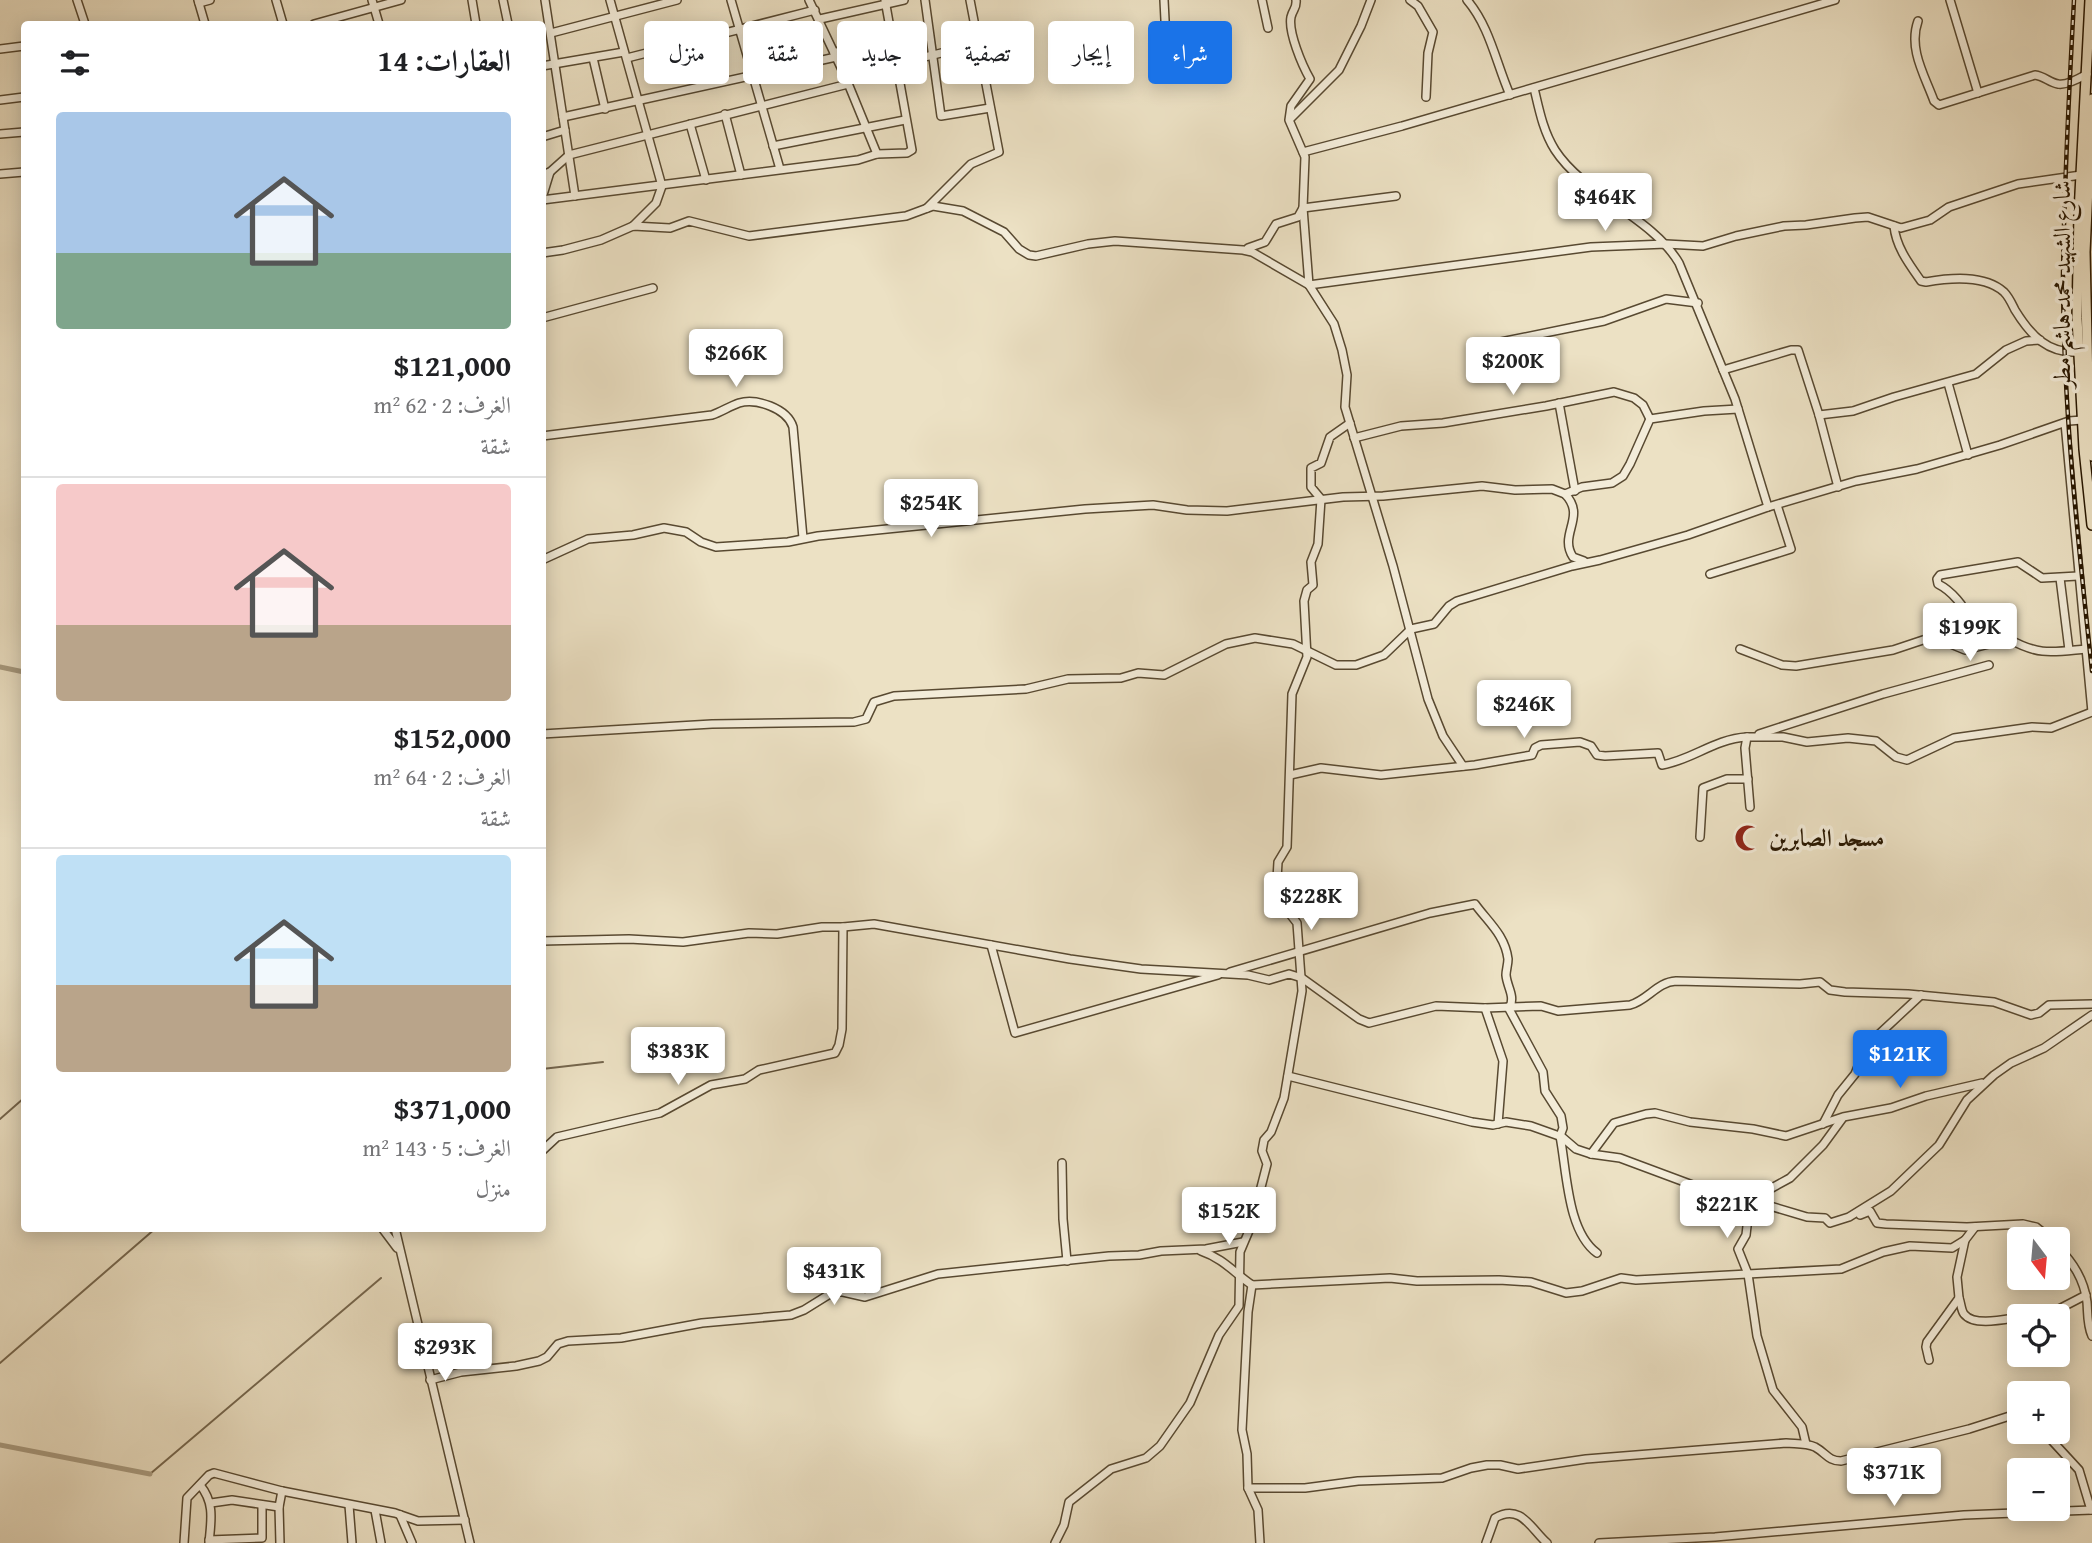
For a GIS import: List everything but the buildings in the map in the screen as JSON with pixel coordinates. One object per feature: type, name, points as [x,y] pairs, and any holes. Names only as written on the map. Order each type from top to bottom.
[{"type":"main road","name":"شارع الشهيد محمد هاشم مطر","points":[[2090,0],[2077,289],[2082,420],[2092,525]]},
{"type":"main road","name":"شارع الشهيد محمد هاشم مطر","points":[[2092,99],[2088,246],[2092,456]]},
{"type":"street","points":[[77,0],[84,21]]},
{"type":"street","points":[[203,21],[199,2],[210,0]]},
{"type":"street","points":[[276,0],[282,21]]},
{"type":"street","points":[[323,21],[373,4],[401,0]]},
{"type":"street","points":[[472,0],[476,21]]},
{"type":"street","points":[[503,0],[507,21]]},
{"type":"street","points":[[545,0],[575,197]]},
{"type":"street","points":[[546,252],[601,240],[633,226],[656,203],[662,186],[610,0]]},
{"type":"street","points":[[551,33],[675,0]]},
{"type":"street","points":[[731,0],[743,40]]},
{"type":"street","points":[[809,0],[837,59]]},
{"type":"street","points":[[820,19],[904,0]]},
{"type":"street","points":[[925,0],[941,116],[990,108]]},
{"type":"street","points":[[970,0],[974,21]]},
{"type":"street","points":[[1164,0],[1165,21]]},
{"type":"street","points":[[1262,0],[1268,28]]},
{"type":"street","points":[[1296,0],[1297,7],[1291,17],[1292,30],[1302,64],[1310,79],[1291,106],[1289,120],[1303,152],[1303,208],[1309,285]]},
{"type":"street","points":[[1289,120],[1339,70],[1371,0]]},
{"type":"street","points":[[1410,0],[1416,4],[1433,32],[1428,53],[1426,97]]},
{"type":"street","points":[[1467,0],[1486,28],[1510,95]]},
{"type":"street","points":[[1303,152],[1835,0]]},
{"type":"street","points":[[1950,0],[1978,93]]},
{"type":"street","points":[[886,2],[888,21]]},
{"type":"street","points":[[373,4],[378,21]]},
{"type":"street","points":[[546,65],[626,55],[815,10]]},
{"type":"street","points":[[1918,22],[1914,33],[1919,64],[1934,101],[1939,105],[2035,75],[2056,84],[2063,84],[2087,74]]},
{"type":"street","points":[[0,49],[21,46]]},
{"type":"street","points":[[927,57],[941,54]]},
{"type":"street","points":[[823,58],[835,55]]},
{"type":"street","points":[[593,58],[605,109]]},
{"type":"street","points":[[563,117],[743,77]]},
{"type":"street","points":[[546,173],[569,155],[648,137],[837,83]]},
{"type":"street","points":[[755,84],[780,169]]},
{"type":"street","points":[[849,84],[877,154]]},
{"type":"street","points":[[546,199],[858,160],[877,154],[907,153],[912,150],[899,84]]},
{"type":"street","points":[[926,209],[971,164],[999,152],[986,84]]},
{"type":"street","points":[[1534,88],[1548,138],[1564,162],[1666,244],[1679,263],[1698,303],[1738,409],[1768,508]]},
{"type":"street","points":[[0,100],[21,97]]},
{"type":"street","points":[[725,114],[741,175]]},
{"type":"street","points":[[772,146],[905,120]]},
{"type":"street","points":[[690,124],[706,180]]},
{"type":"street","points":[[546,136],[565,130]]},
{"type":"street","points":[[0,134],[21,132]]},
{"type":"street","points":[[0,174],[21,172]]},
{"type":"street","points":[[1309,285],[1591,247],[1666,244],[1703,246],[1784,226],[1855,218],[1868,217],[1901,229],[1930,220],[1949,207],[2018,184],[2081,175]]},
{"type":"street","points":[[1303,208],[1396,196]]},
{"type":"street","points":[[633,226],[670,228],[688,221],[749,236],[906,216],[933,206],[963,211],[1004,232],[1018,249],[1028,255],[1036,256],[1115,241],[1243,250],[1252,252],[1309,285],[1334,324],[1342,350],[1347,375],[1345,407],[1434,718],[1463,766]]},
{"type":"street","points":[[1243,250],[1265,243],[1276,224],[1298,217],[1303,208]]},
{"type":"street","points":[[1894,226],[1895,239],[1921,281],[1957,278],[1978,281],[2000,289],[2022,320],[2050,348],[2064,353],[2079,352]]},
{"type":"street","points":[[546,317],[653,288]]},
{"type":"street","points":[[1481,346],[1604,321],[1667,299],[1698,303]]},
{"type":"street","points":[[1819,415],[1853,411],[1976,374],[2006,350],[2040,340]]},
{"type":"street","points":[[1723,370],[1798,350],[1838,487]]},
{"type":"street","points":[[1948,383],[1968,455]]},
{"type":"street","points":[[1354,438],[1401,426],[1443,423],[1603,393],[1625,394],[1643,405],[1650,419]]},
{"type":"street","points":[[546,436],[712,415],[747,402],[780,410],[793,427],[803,538]]},
{"type":"street","points":[[1559,403],[1574,491]]},
{"type":"street","points":[[1650,419],[1738,409]]},
{"type":"street","points":[[1565,494],[1612,483],[1623,476],[1650,419]]},
{"type":"street","points":[[546,734],[712,724],[855,722],[866,719],[874,702],[894,696],[1015,690],[1068,679],[1121,678],[1138,673],[1164,675],[1235,640],[1255,638],[1293,644],[1336,665],[1356,665],[1384,655],[1410,629],[1434,624],[1449,606],[1457,601],[1688,535],[1838,487],[1968,455],[2064,423],[2082,420]]},
{"type":"street","points":[[1055,1543],[1064,1525],[1069,1502],[1111,1469],[1146,1458],[1155,1452],[1190,1403],[1219,1335],[1239,1306],[1239,1258],[1251,1226],[1266,1164],[1262,1151],[1264,1140],[1284,1098],[1301,1000],[1302,978],[1297,923],[1276,896],[1278,862],[1287,848],[1292,694],[1305,663],[1304,601],[1307,590],[1313,585],[1311,562],[1318,544],[1321,499],[1311,487],[1311,468],[1321,463],[1331,437],[1350,423]]},
{"type":"street","points":[[1290,775],[1321,768],[1381,775],[1463,766],[1532,755],[1535,748],[1542,745],[1580,742],[1591,746],[1597,755],[1620,757],[1658,753],[1662,765],[1674,763],[1730,738],[1749,737],[1783,737],[1807,742],[1847,738],[1876,741],[1896,757],[1907,760],[1954,738],[2032,727],[2051,728],[2092,712],[2064,423]]},
{"type":"street","points":[[546,558],[588,539],[634,535],[664,528],[686,532],[701,542],[716,547],[788,542],[803,538],[1085,509],[1153,505],[1187,510],[1227,511],[1321,499],[1482,486],[1515,490],[1552,489],[1565,494],[1572,502],[1575,512],[1568,537],[1571,554],[1578,560],[1600,560]]},
{"type":"street","points":[[1710,574],[1791,549],[1777,505]]},
{"type":"street","points":[[1740,649],[1782,665],[1805,666],[1893,650],[1959,633],[1970,620],[1964,607],[1938,584],[1940,575],[2018,562],[2042,578],[2078,576]]},
{"type":"street","points":[[2060,578],[2069,650]]},
{"type":"street","points":[[1936,638],[1965,650],[2009,639],[2031,650],[2086,649]]},
{"type":"street","points":[[1749,737],[1883,694],[1989,665]]},
{"type":"street","points":[[1749,737],[1745,748],[1750,807]]},
{"type":"street","points":[[1700,837],[1703,788],[1727,779],[1748,779]]},
{"type":"street","points":[[991,945],[1015,1034],[1224,974],[1300,949],[1453,907],[1475,904],[1487,921],[1499,931],[1507,955],[1506,976],[1512,1001],[1509,1007]]},
{"type":"street","points":[[546,941],[629,939],[683,943],[749,933],[777,934],[822,927],[843,928],[874,924],[1140,969],[1269,979],[1289,974],[1302,978],[1365,1022],[1436,1006],[1541,1006],[1558,1011],[1630,1005],[1640,1002],[1665,982],[1676,981],[1800,985],[1820,982],[1830,990],[1838,991],[1921,995],[2001,1003],[2032,1015],[2049,1005],[2092,1004]]},
{"type":"street","points":[[546,1147],[557,1137],[660,1113],[711,1085],[745,1079],[759,1070],[835,1053],[842,1029],[843,928]]},
{"type":"street","points":[[1822,1124],[1876,1037],[1921,995]]},
{"type":"street","points":[[1509,1007],[1543,1072],[1545,1091],[1561,1115],[1563,1128],[1560,1136],[1572,1212],[1586,1245],[1597,1252]]},
{"type":"street","points":[[1485,1008],[1503,1060],[1498,1124]]},
{"type":"street","points":[[1849,1217],[1891,1191],[1932,1152],[1946,1135],[1967,1100],[1986,1082],[2005,1067],[2052,1043],[2092,1015]]},
{"type":"street","points":[[1288,1076],[1472,1122],[1506,1122],[1531,1126],[1560,1136],[1576,1149],[1591,1154],[1620,1158],[1706,1190],[1807,1217],[1825,1218],[1830,1223],[1870,1211],[1877,1223],[1975,1227],[2031,1224],[2035,1227]]},
{"type":"street","points":[[1591,1154],[1614,1123],[1646,1114],[1666,1115],[1690,1122],[1753,1129],[1786,1136],[1843,1117],[1891,1108],[1926,1096],[1986,1082]]},
{"type":"street","points":[[1749,1200],[1790,1178],[1823,1144],[1843,1117]]},
{"type":"street","points":[[1062,1163],[1067,1261]]},
{"type":"street","points":[[1749,1200],[1746,1234],[1738,1249],[1748,1274],[1757,1336],[1773,1390],[1793,1412],[1802,1427],[1806,1444]]},
{"type":"street","points":[[1197,1250],[1222,1260],[1252,1285],[1390,1278],[1499,1280],[1531,1282],[1566,1293],[1582,1291],[1621,1278],[1643,1280],[1829,1271],[1883,1252],[1916,1245],[1952,1248],[1965,1240],[1975,1227]]},
{"type":"street","points":[[385,1232],[399,1251]]},
{"type":"street","points":[[396,1232],[470,1543]]},
{"type":"street","points":[[1965,1240],[1957,1277],[1963,1312],[1970,1319],[2007,1318]]},
{"type":"street","points":[[430,1380],[461,1372],[539,1361],[547,1357],[558,1344],[568,1341],[621,1338],[702,1323],[790,1315],[837,1291],[865,1297],[938,1274],[1197,1250],[1243,1242]]},
{"type":"street","points":[[2070,1262],[2078,1272],[2086,1295],[2088,1328],[2092,1336]]},
{"type":"street","points":[[1252,1285],[1242,1410],[1248,1488],[1258,1510],[1259,1543]]},
{"type":"street","points":[[2069,1304],[2086,1295]]},
{"type":"street","points":[[1929,1360],[1927,1342],[1959,1298]]},
{"type":"street","points":[[1248,1488],[1305,1488],[1358,1481],[1442,1478],[1487,1465],[1518,1469],[1574,1461],[1786,1443],[1806,1444],[1817,1448],[1832,1461],[1847,1460],[2007,1417]]},
{"type":"street","points":[[1599,1543],[1698,1541],[1964,1515],[2091,1510],[2078,1470],[2055,1444]]},
{"type":"street","points":[[184,1543],[186,1501],[209,1475],[214,1473],[424,1522],[464,1520]]},
{"type":"street","points":[[200,1485],[211,1503],[209,1542],[262,1538],[262,1505]]},
{"type":"street","points":[[280,1543],[279,1507],[282,1491]]},
{"type":"street","points":[[211,1503],[232,1500],[279,1507]]},
{"type":"street","points":[[349,1505],[352,1543]]},
{"type":"street","points":[[375,1510],[381,1543]]},
{"type":"street","points":[[1486,1543],[1495,1518],[1508,1513],[1523,1517],[1547,1543]]},
{"type":"street","points":[[400,1515],[412,1543]]},
{"type":"waterway","points":[[0,667],[21,671]]},
{"type":"waterway","points":[[546,1069],[603,1062]]},
{"type":"waterway","points":[[0,1119],[21,1101]]},
{"type":"waterway","points":[[0,1363],[151,1232]]},
{"type":"waterway","points":[[150,1474],[381,1278]]},
{"type":"waterway","points":[[0,1445],[150,1474]]},
{"type":"railway","points":[[2074,0],[2064,206],[2064,325],[2072,474],[2092,671]]},
{"type":"place","name":"مسجد الصابرين","points":[[1748,838]]}]
